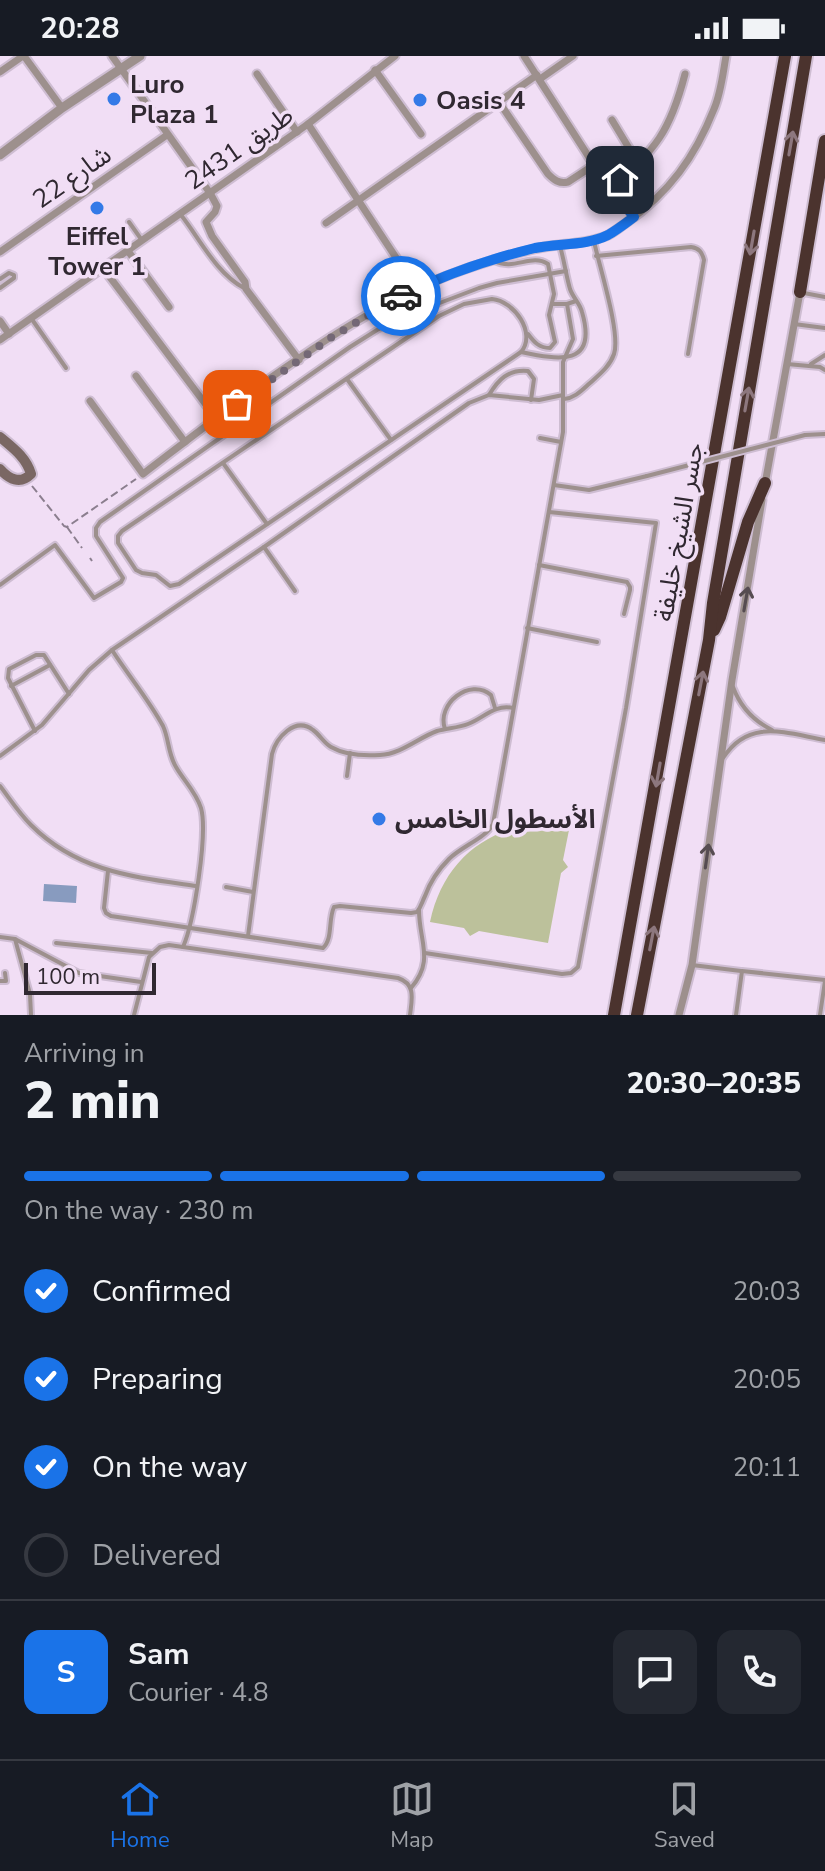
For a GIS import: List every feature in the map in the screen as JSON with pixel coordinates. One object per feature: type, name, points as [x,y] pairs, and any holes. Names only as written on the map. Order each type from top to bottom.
[{"type":"highway","name":"جسر الشيخ خليفة","points":[[614,1015],[785,56]]},
{"type":"highway","name":"جسر الشيخ خليفة","points":[[637,1015],[709,640],[806,56]]},
{"type":"highway","points":[[800,292],[825,141]]},
{"type":"highway","points":[[709,640],[720,617],[748,522],[765,483]]},
{"type":"main road","points":[[0,437],[21,454],[31,474],[19,481],[0,469]]},
{"type":"street","points":[[0,72],[23,56],[62,108]]},
{"type":"street","points":[[112,56],[210,193],[216,209],[207,225],[212,236],[245,282],[246,289],[299,360]]},
{"type":"street","points":[[0,155],[62,108],[140,56]]},
{"type":"street","name":"طريق 2431","points":[[0,340],[297,132],[395,56]]},
{"type":"street","points":[[524,56],[594,165],[634,217]]},
{"type":"street","points":[[326,223],[499,102],[573,56]]},
{"type":"street","points":[[90,401],[143,474],[299,360],[367,315],[416,288],[535,248],[593,240],[607,235],[659,197],[677,177],[715,107],[726,56]]},
{"type":"street","points":[[375,70],[421,134]]},
{"type":"street","points":[[257,74],[297,132]]},
{"type":"street","points":[[611,188],[652,150],[669,124],[685,74]]},
{"type":"street","points":[[499,102],[556,181],[568,182],[594,165]]},
{"type":"street","points":[[612,120],[638,163]]},
{"type":"street","points":[[308,124],[416,288]]},
{"type":"street","name":"شارع 22","points":[[0,252],[167,135]]},
{"type":"street","points":[[128,251],[169,307]]},
{"type":"street","points":[[103,268],[216,418]]},
{"type":"street","points":[[679,1015],[692,965],[732,680],[787,364],[798,324],[800,292]]},
{"type":"street","points":[[0,321],[9,334]]},
{"type":"street","points":[[136,376],[185,442]]},
{"type":"lane","points":[[181,215],[220,268],[246,289]]},
{"type":"lane","points":[[129,222],[143,241]]},
{"type":"lane","points":[[0,756],[35,731],[100,659],[469,403],[489,395],[531,400],[573,398],[602,373],[616,346],[615,330],[593,240]]},
{"type":"lane","points":[[521,352],[548,358],[564,357],[583,348],[587,339],[582,312],[572,294],[560,244]]},
{"type":"lane","points":[[596,256],[691,247],[702,252],[704,260],[688,354]]},
{"type":"lane","points":[[494,261],[508,265],[538,260],[548,264],[554,294],[549,315],[553,346]]},
{"type":"lane","points":[[0,585],[55,545],[94,598],[123,578],[96,536],[100,522],[350,347],[403,317],[488,285],[566,271]]},
{"type":"lane","points":[[0,279],[9,273],[14,275],[0,288]]},
{"type":"lane","points":[[800,292],[825,297]]},
{"type":"lane","points":[[527,334],[527,344],[521,352],[175,586],[166,584],[156,575],[136,570],[118,543],[120,533],[455,307],[473,301],[503,301],[512,308],[527,334],[541,347],[553,346]]},
{"type":"lane","points":[[553,304],[576,301]]},
{"type":"lane","points":[[411,988],[422,970],[425,953],[419,910],[431,882],[448,860],[492,828],[564,422],[564,357],[573,339],[567,304]]},
{"type":"lane","points":[[31,318],[66,368]]},
{"type":"lane","points":[[798,324],[825,328]]},
{"type":"lane","points":[[553,346],[564,357]]},
{"type":"lane","points":[[809,365],[825,355]]},
{"type":"lane","points":[[787,364],[809,365],[825,370]]},
{"type":"lane","points":[[489,395],[504,376],[522,370],[528,371],[534,379],[531,400]]},
{"type":"lane","points":[[347,379],[391,440]]},
{"type":"lane","points":[[554,485],[589,490],[805,435],[825,434]]},
{"type":"lane","points":[[540,438],[561,442]]},
{"type":"lane","points":[[223,463],[267,524]]},
{"type":"lane","points":[[425,953],[562,974],[575,971],[579,963],[656,523],[549,512]]},
{"type":"lane","points":[[264,547],[295,591]]},
{"type":"lane","points":[[539,565],[627,582],[630,590],[624,614]]},
{"type":"lane","points":[[527,628],[597,642]]},
{"type":"lane","points":[[112,650],[163,726],[175,766],[192,789],[201,809],[203,831],[197,887],[183,947]]},
{"type":"lane","points":[[35,731],[11,686],[7,675],[12,668],[39,654],[44,655],[69,694]]},
{"type":"lane","points":[[11,686],[50,665]]},
{"type":"lane","points":[[732,680],[734,691],[748,712],[774,731]]},
{"type":"lane","points":[[445,729],[445,709],[456,697],[472,688],[479,688],[491,695],[495,708]]},
{"type":"lane","points":[[248,936],[272,754],[278,740],[289,729],[303,726],[315,732],[329,746],[350,753],[388,755],[445,729],[469,724],[495,708],[513,708]]},
{"type":"lane","points":[[720,764],[730,748],[749,734],[761,731],[825,740]]},
{"type":"lane","points":[[347,776],[350,753]]},
{"type":"lane","points":[[0,786],[18,811],[45,838],[78,859],[108,871],[197,887]]},
{"type":"lane","points":[[108,871],[104,908],[108,915],[323,948],[328,942],[331,912],[337,906],[414,914],[419,910]]},
{"type":"lane","points":[[226,887],[253,892]]},
{"type":"lane","points":[[0,937],[15,939],[79,973],[141,982]]},
{"type":"lane","points":[[15,939],[30,994],[31,1015]]},
{"type":"lane","points":[[56,943],[152,953]]},
{"type":"lane","points":[[134,1015],[147,961],[152,953],[165,946],[398,978],[411,988],[410,1015]]},
{"type":"lane","points":[[692,965],[825,981],[820,1015]]},
{"type":"lane","points":[[736,1015],[742,971]]},
{"type":"lane","points":[[0,981],[6,981],[5,973]]},
{"type":"path","points":[[67,527],[143,474]]},
{"type":"path","points":[[26,479],[82,548]]},
{"type":"green space","points":[[546,823],[570,825],[563,860],[568,867],[561,873],[548,943],[479,931],[470,936],[464,928],[430,922],[445,882],[456,865],[470,852],[504,832]]},
{"type":"water","points":[[44,884],[77,886],[76,903],[43,901]]},
{"type":"way so far","points":[[237,404],[332,337],[401,296]]},
{"type":"place","name":"Luro Plaza 1","points":[[114,99]]},
{"type":"place","name":"Oasis 4","points":[[420,100]]},
{"type":"place","name":"Eiffel Tower 1","points":[[97,208]]},
{"type":"place","name":"الأسطول الخامس","points":[[379,819]]},
{"type":"route","points":[[401,296],[466,269],[514,254],[607,235],[634,217],[611,188],[620,180]]}]
